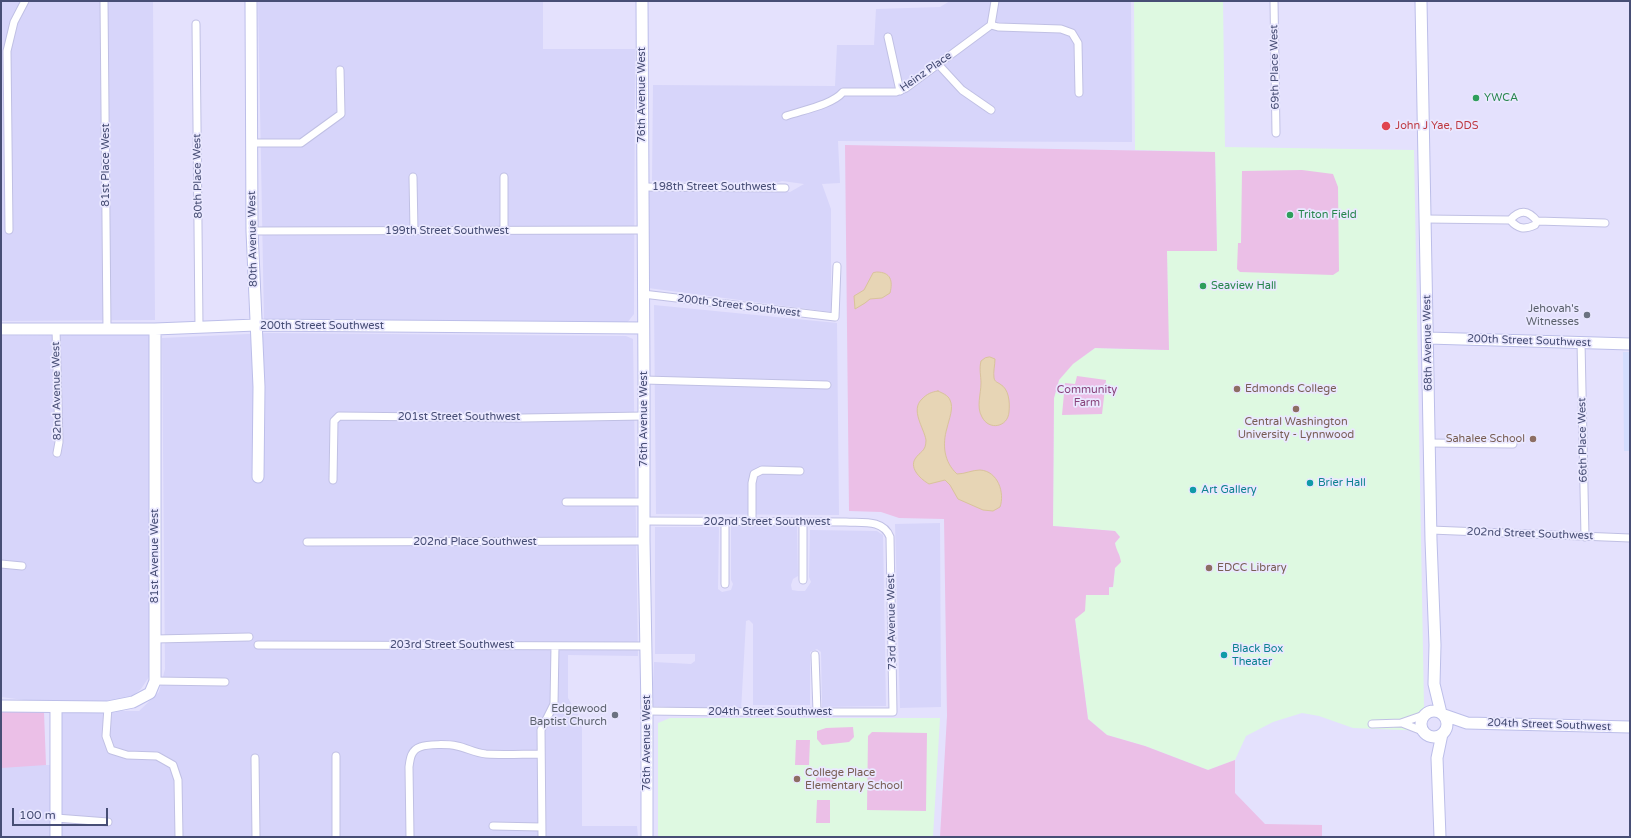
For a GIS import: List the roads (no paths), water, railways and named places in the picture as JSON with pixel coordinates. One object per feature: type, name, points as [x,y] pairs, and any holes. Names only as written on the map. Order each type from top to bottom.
[{"type":"street","points":[[9,230],[5,174],[7,51],[14,22],[26,1]]},
{"type":"street","name":"81st Place West","points":[[104,1],[107,329]]},
{"type":"street","name":"80th Avenue West","points":[[251,1],[252,231],[259,387],[258,477]]},
{"type":"street","name":"76th Avenue West","points":[[642,1],[642,230],[647,837]]},
{"type":"street","points":[[995,1],[991,25],[998,27],[1061,29],[1072,32],[1078,43],[1079,93]]},
{"type":"street","name":"69th Place West","points":[[1274,1],[1276,133]]},
{"type":"street","name":"68th Avenue West","points":[[1421,1],[1429,443],[1435,645],[1434,684],[1426,714]]},
{"type":"street","name":"80th Place West","points":[[196,24],[199,327]]},
{"type":"street","name":"Heinz Place","points":[[786,116],[829,102],[838,98],[843,92],[900,91],[991,25]]},
{"type":"street","points":[[888,37],[900,91]]},
{"type":"street","points":[[938,64],[962,90],[991,110]]},
{"type":"street","points":[[252,143],[301,143],[341,114],[340,70]]},
{"type":"street","points":[[413,177],[414,231]]},
{"type":"street","points":[[504,177],[504,230]]},
{"type":"street","name":"198th Street Southwest","points":[[642,187],[785,188]]},
{"type":"street","points":[[1510,220],[1514,215],[1523,212],[1531,214],[1537,222]]},
{"type":"street","points":[[1426,219],[1510,220],[1516,227],[1526,229],[1535,225],[1537,222],[1606,223]]},
{"type":"street","name":"199th Street Southwest","points":[[252,231],[642,230]]},
{"type":"street","name":"200th Street Southwest","points":[[643,294],[835,317],[837,266]]},
{"type":"street","name":"200th Street Southwest","points":[[1,329],[155,329],[256,325],[643,328]]},
{"type":"street","name":"82nd Avenue West","points":[[56,329],[59,442],[57,453]]},
{"type":"street","name":"81st Avenue West","points":[[155,329],[155,681]]},
{"type":"street","name":"200th Street Southwest","points":[[1428,338],[1630,344]]},
{"type":"street","name":"66th Place West","points":[[1581,342],[1585,537]]},
{"type":"street","points":[[644,380],[827,385]]},
{"type":"street","name":"201st Street Southwest","points":[[332,480],[334,421],[339,416],[522,418],[644,416]]},
{"type":"street","points":[[1429,443],[1513,444]]},
{"type":"street","points":[[752,522],[752,483],[754,474],[762,470],[800,471]]},
{"type":"street","points":[[566,502],[644,502]]},
{"type":"street","name":"202nd Street Southwest","points":[[644,521],[875,524],[883,527],[888,532]]},
{"type":"street","points":[[725,522],[725,584]]},
{"type":"street","points":[[803,522],[803,580]]},
{"type":"street","name":"202nd Street Southwest","points":[[1431,530],[1630,538]]},
{"type":"street","name":"73rd Avenue West","points":[[888,532],[890,537],[893,712]]},
{"type":"street","name":"202nd Place Southwest","points":[[307,542],[644,542]]},
{"type":"street","points":[[1,564],[22,566]]},
{"type":"street","points":[[155,639],[249,637]]},
{"type":"street","name":"203rd Street Southwest","points":[[258,645],[646,646]]},
{"type":"street","points":[[542,837],[541,730],[554,704],[554,646]]},
{"type":"street","points":[[815,655],[817,712]]},
{"type":"street","points":[[1,706],[108,707],[133,702],[150,693],[155,681],[226,682]]},
{"type":"street","name":"68th Avenue West","points":[[1434,684],[1442,714]]},
{"type":"street","points":[[56,707],[56,837]]},
{"type":"street","points":[[108,707],[106,736],[111,750],[127,755],[157,756],[173,765],[178,780],[179,837]]},
{"type":"street","name":"204th Street Southwest","points":[[647,711],[893,712]]},
{"type":"street","points":[[1372,724],[1401,723],[1434,711],[1442,714],[1447,721],[1437,758],[1440,837]]},
{"type":"street","points":[[1426,714],[1421,726],[1437,758]]},
{"type":"street","name":"204th Street Southwest","points":[[1442,714],[1467,723]]},
{"type":"street","points":[[1401,723],[1426,734],[1435,736],[1443,733]]},
{"type":"street","name":"204th Street Southwest","points":[[1443,733],[1450,728],[1467,723],[1630,727]]},
{"type":"street","points":[[410,837],[409,767],[410,759],[414,750],[420,747],[457,746],[471,752],[485,754],[541,754]]},
{"type":"street","points":[[336,756],[336,837]]},
{"type":"street","points":[[255,758],[256,837]]},
{"type":"street","points":[[56,818],[108,822]]},
{"type":"street","points":[[493,826],[541,827]]},
{"type":"place","name":"YWCA","points":[[1476,98]]},
{"type":"place","name":"John J Yae, DDS","points":[[1386,126]]},
{"type":"place","name":"Triton Field","points":[[1290,215]]},
{"type":"place","name":"Seaview Hall","points":[[1203,286]]},
{"type":"place","name":"Jehovah's Witnesses","points":[[1587,315]]},
{"type":"place","name":"Edmonds College","points":[[1237,389]]},
{"type":"place","name":"Central Washington University - Lynnwood","points":[[1296,409]]},
{"type":"place","name":"Sahalee School","points":[[1533,439]]},
{"type":"place","name":"Brier Hall","points":[[1310,483]]},
{"type":"place","name":"Art Gallery","points":[[1193,490]]},
{"type":"place","name":"EDCC Library","points":[[1209,568]]},
{"type":"place","name":"Black Box Theater","points":[[1224,655]]},
{"type":"place","name":"Edgewood Baptist Church","points":[[615,715]]},
{"type":"place","name":"College Place Elementary School","points":[[797,779]]},
{"type":"park label","name":"Community Farm","points":[[1087,396]]}]
